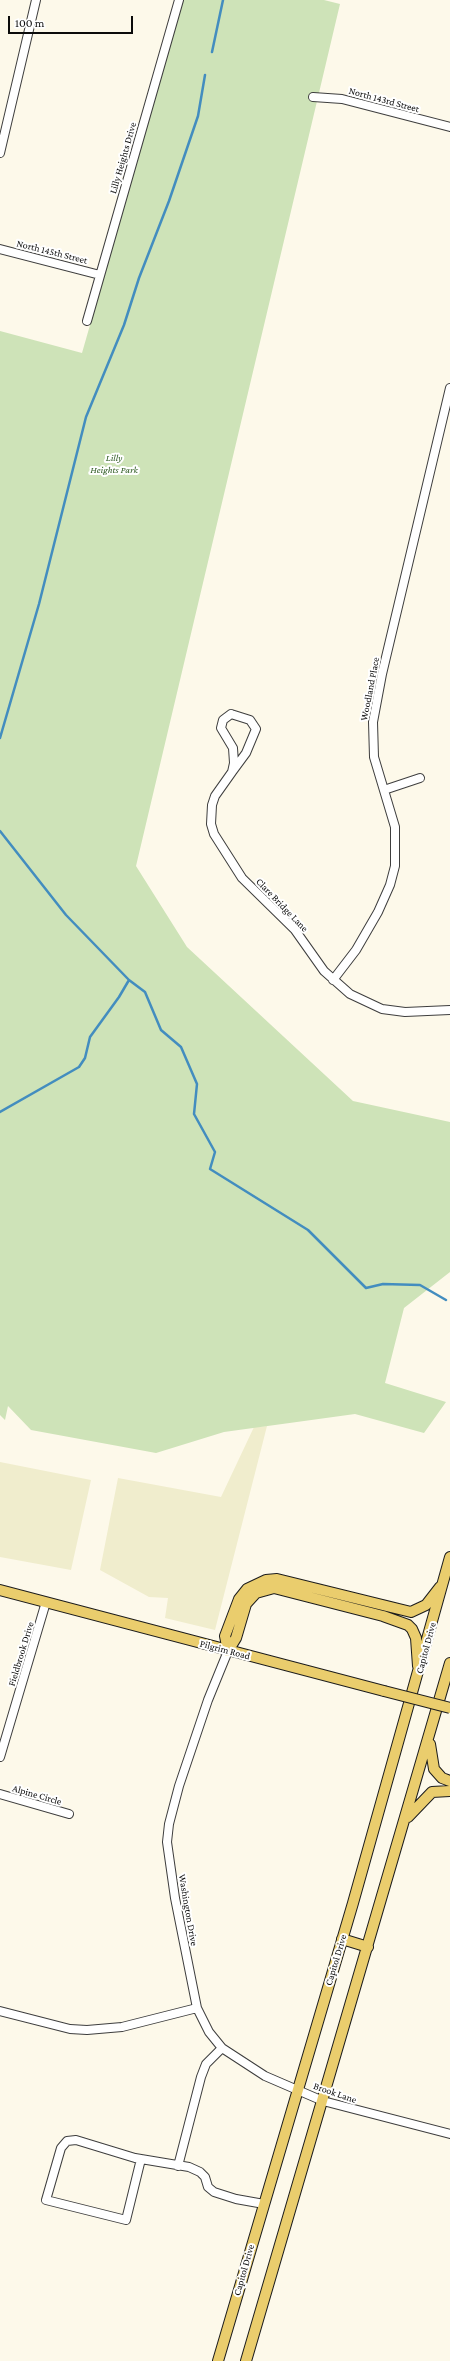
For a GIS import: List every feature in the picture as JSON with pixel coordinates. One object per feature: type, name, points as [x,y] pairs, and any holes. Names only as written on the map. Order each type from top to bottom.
[{"type":"main road","name":"Capitol Drive","points":[[218,2361],[419,1674],[450,1557]]},
{"type":"main road","points":[[228,1651],[225,1636],[239,1599],[250,1586],[266,1580],[278,1579],[411,1612],[426,1605],[443,1582]]},
{"type":"main road","points":[[228,1651],[236,1638],[246,1604],[256,1593],[274,1588],[383,1616],[408,1625],[412,1629],[416,1638],[419,1674]]},
{"type":"main road","name":"Pilgrim Road","points":[[0,1590],[450,1708]]},
{"type":"main road","points":[[246,2361],[406,1820],[450,1663]]},
{"type":"main road","points":[[429,1738],[434,1769],[442,1778],[450,1781]]},
{"type":"main road","points":[[406,1820],[424,1798],[432,1792],[450,1791]]},
{"type":"main road","points":[[342,1939],[368,1947]]},
{"type":"street","points":[[0,153],[36,0]]},
{"type":"street","name":"Lilly Heights Drive","points":[[87,321],[179,0]]},
{"type":"street","name":"North 143rd Street","points":[[313,97],[342,99],[450,127]]},
{"type":"street","name":"North 145th Street","points":[[0,249],[100,275]]},
{"type":"street","name":"Woodland Place","points":[[334,980],[367,933],[390,885],[395,866],[396,842],[393,816],[374,757],[372,733],[375,708],[450,388]]},
{"type":"street","name":"Clare Bridge Lane","points":[[232,772],[234,763],[233,748],[221,728],[223,720],[231,714],[250,720],[256,729],[246,753],[215,796],[212,805],[211,824],[214,834],[242,878],[296,930],[324,971],[361,1001],[388,1010],[405,1012],[450,1010]]},
{"type":"street","points":[[384,790],[420,778]]},
{"type":"street","name":"Fieldbrook Drive","points":[[0,1757],[46,1602]]},
{"type":"street","name":"Washington Drive","points":[[222,2048],[209,2032],[197,2008],[175,1898],[167,1842],[169,1824],[179,1786],[208,1700],[228,1651]]},
{"type":"street","name":"Alpine Circle","points":[[0,1794],[69,1814]]},
{"type":"street","points":[[0,2011],[70,2029],[87,2030],[122,2027],[197,2008]]},
{"type":"street","points":[[178,2166],[201,2077],[206,2064],[222,2048]]},
{"type":"street","name":"Brook Lane","points":[[222,2048],[265,2076],[322,2101],[450,2134]]},
{"type":"street","points":[[141,2159],[126,2220],[46,2200],[61,2148],[67,2141],[76,2140],[141,2159],[200,2172],[206,2177],[208,2187],[214,2192],[236,2199],[264,2204]]},
{"type":"shaded area","points":[[267,1426],[215,1630],[165,1618],[168,1598],[149,1597],[100,1570],[118,1478],[221,1497],[254,1427]]},
{"type":"shaded area","points":[[0,1462],[91,1480],[71,1570],[0,1557]]},
{"type":"green space","name":"Lilly Heights Park","points":[[183,0],[324,0],[340,4],[136,866],[187,947],[353,1101],[450,1122],[450,1272],[404,1308],[385,1383],[446,1402],[424,1433],[355,1414],[224,1432],[156,1453],[31,1430],[8,1406],[5,1420],[0,1415],[0,331],[82,353]]},
{"type":"waterway","points":[[212,52],[223,0]]},
{"type":"waterway","points":[[0,738],[39,604],[86,417],[124,325],[139,278],[169,201],[198,116],[205,75]]},
{"type":"waterway","points":[[0,831],[66,915],[129,980],[145,992],[161,1030],[181,1047],[197,1084],[194,1114],[215,1152],[210,1169],[308,1230],[366,1288],[383,1284],[420,1285],[446,1300]]},
{"type":"waterway","points":[[0,1112],[79,1067],[85,1058],[90,1037],[119,997],[129,980]]}]
